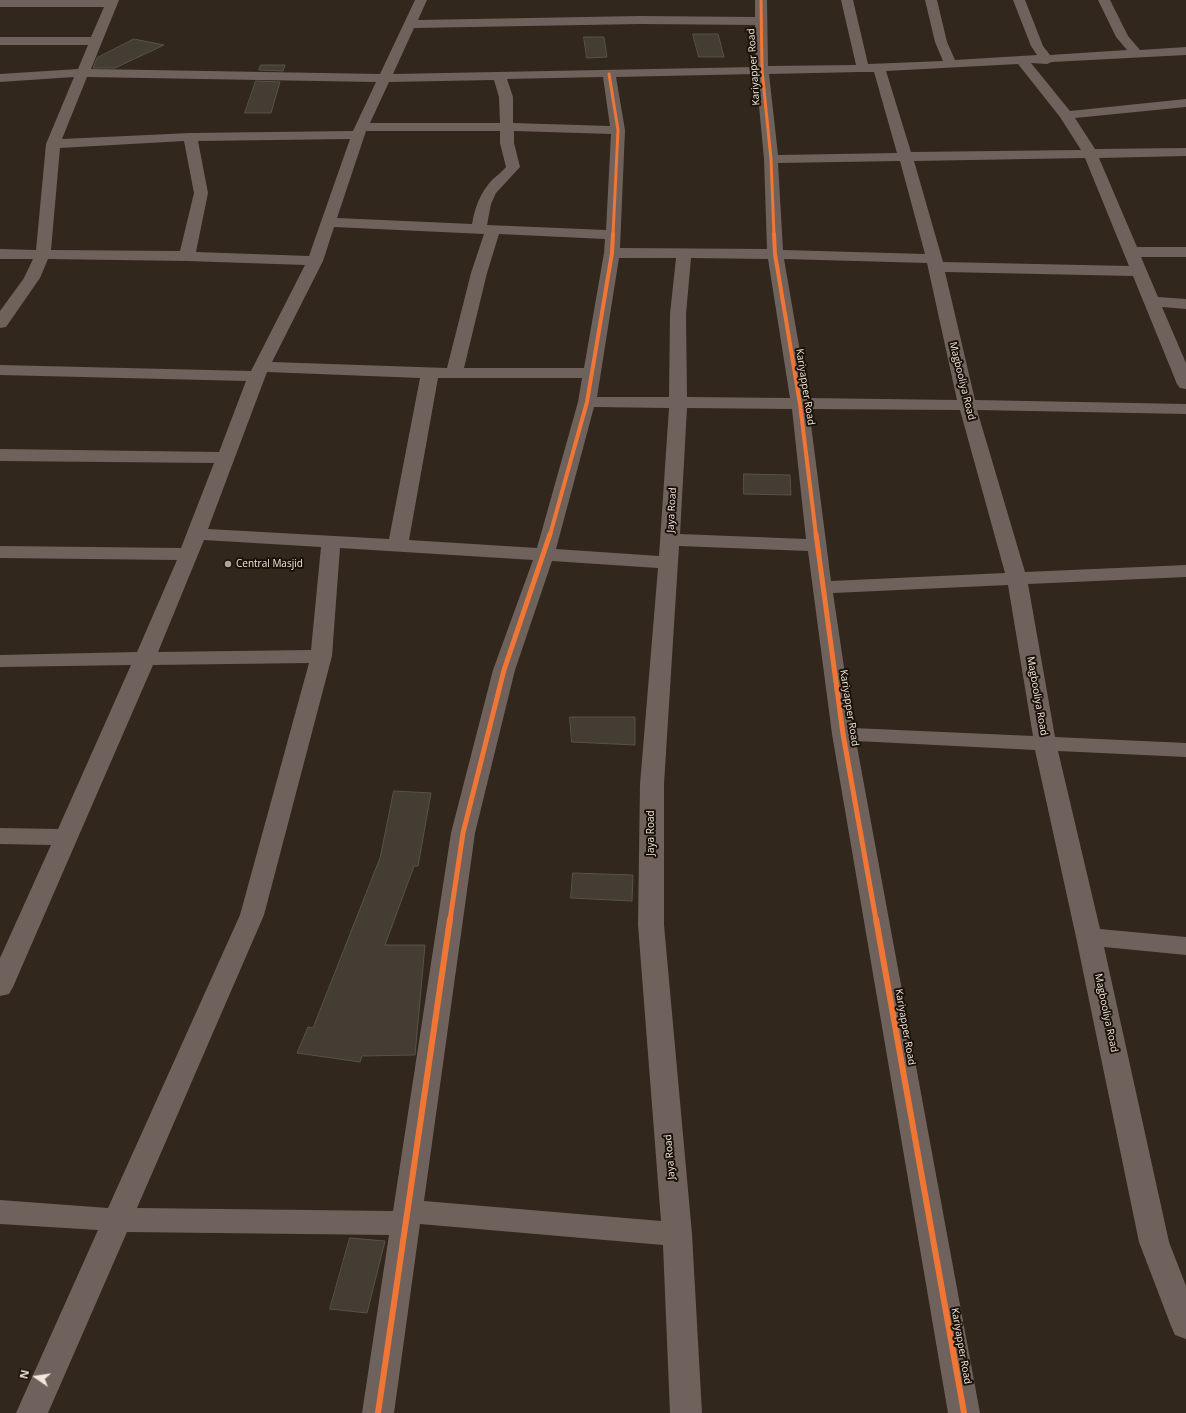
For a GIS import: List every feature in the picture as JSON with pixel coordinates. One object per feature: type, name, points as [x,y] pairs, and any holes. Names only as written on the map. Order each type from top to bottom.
[{"type":"street","points":[[2,979],[145,658],[189,554],[259,371],[315,261],[360,131],[421,0],[414,0]]},
{"type":"street","name":"Magbooliya Road","points":[[847,0],[871,68],[906,158],[935,263],[967,404],[1017,579],[1045,743],[1090,937],[1154,1242],[1186,1326]]},
{"type":"street","points":[[931,0],[941,42],[951,65]]},
{"type":"street","points":[[1019,0],[1037,46],[1047,60]]},
{"type":"street","points":[[1104,0],[1122,37],[1137,54]]},
{"type":"street","points":[[0,3],[113,1],[53,144],[43,254],[32,278],[0,323]]},
{"type":"street","points":[[411,24],[640,20],[760,10]]},
{"type":"street","name":"Kariyapper Road","points":[[760,10],[762,70],[771,159],[775,254],[800,404],[816,545],[843,734],[964,1413]]},
{"type":"street","points":[[0,41],[96,41]]},
{"type":"street","points":[[0,78],[82,73],[385,78],[609,74],[951,65],[1186,51]]},
{"type":"street","points":[[1022,61],[1066,115],[1090,153],[1186,384]]},
{"type":"street","points":[[378,1413],[463,833],[504,670],[544,553],[587,402],[612,244],[618,130],[609,74]]},
{"type":"street","points":[[454,373],[479,273],[486,229],[483,204],[490,190],[509,173],[513,167],[506,143],[506,97],[499,76]]},
{"type":"street","points":[[1066,115],[1186,103]]},
{"type":"street","points":[[53,144],[190,137],[507,127],[618,130]]},
{"type":"street","points":[[187,256],[201,193],[190,137]]},
{"type":"street","points":[[771,159],[906,158],[1186,152]]},
{"type":"street","points":[[329,222],[486,229],[684,254],[775,254],[935,263],[1140,271]]},
{"type":"street","points":[[1132,252],[1186,252]]},
{"type":"street","points":[[0,254],[187,256],[315,261]]},
{"type":"street","name":"Jaya Road","points":[[684,254],[678,314],[678,403],[670,540],[652,784],[651,925],[677,1234],[686,1413]]},
{"type":"street","points":[[1152,302],[1186,304]]},
{"type":"street","points":[[0,370],[592,373]]},
{"type":"street","points":[[398,545],[430,372]]},
{"type":"street","points":[[587,402],[967,404],[1186,409]]},
{"type":"street","points":[[0,455],[226,458]]},
{"type":"street","points":[[197,534],[331,543],[544,553],[668,563]]},
{"type":"street","points":[[670,540],[816,545]]},
{"type":"street","points":[[32,1413],[252,915],[321,656],[331,543]]},
{"type":"street","points":[[0,552],[189,554]]},
{"type":"street","points":[[822,587],[1186,571]]},
{"type":"street","points":[[0,660],[321,656]]},
{"type":"street","points":[[843,734],[1186,750]]},
{"type":"street","points":[[0,836],[66,837]]},
{"type":"street","points":[[1090,937],[1186,946]]},
{"type":"street","points":[[0,1212],[117,1220],[407,1217],[677,1234]]},
{"type":"building","points":[[693,34],[718,34],[724,57],[699,57]]},
{"type":"building","points":[[584,37],[604,37],[607,57],[587,58]]},
{"type":"building","points":[[134,39],[164,45],[115,68],[93,68],[97,58]]},
{"type":"building","points":[[261,65],[285,65],[283,71],[259,70]]},
{"type":"building","points":[[256,81],[280,82],[271,113],[245,113]]},
{"type":"building","points":[[744,474],[790,475],[791,495],[744,494]]},
{"type":"building","points":[[570,717],[635,717],[635,745],[572,742]]},
{"type":"building","points":[[394,791],[431,793],[418,866],[414,866],[385,945],[425,945],[415,1055],[362,1056],[360,1062],[297,1053],[308,1027],[313,1028],[380,858]]},
{"type":"building","points":[[573,873],[633,875],[632,901],[571,898]]},
{"type":"building","points":[[350,1238],[385,1241],[367,1313],[330,1309]]},
{"type":"cycle path","points":[[761,0],[762,70],[771,159],[775,254],[800,404],[822,587],[843,734],[964,1413]]},
{"type":"cycle path","points":[[378,1413],[463,833],[504,670],[545,553],[587,402],[612,253],[618,130],[609,74]]},
{"type":"place","name":"Central Masjid","points":[[228,564]]}]
